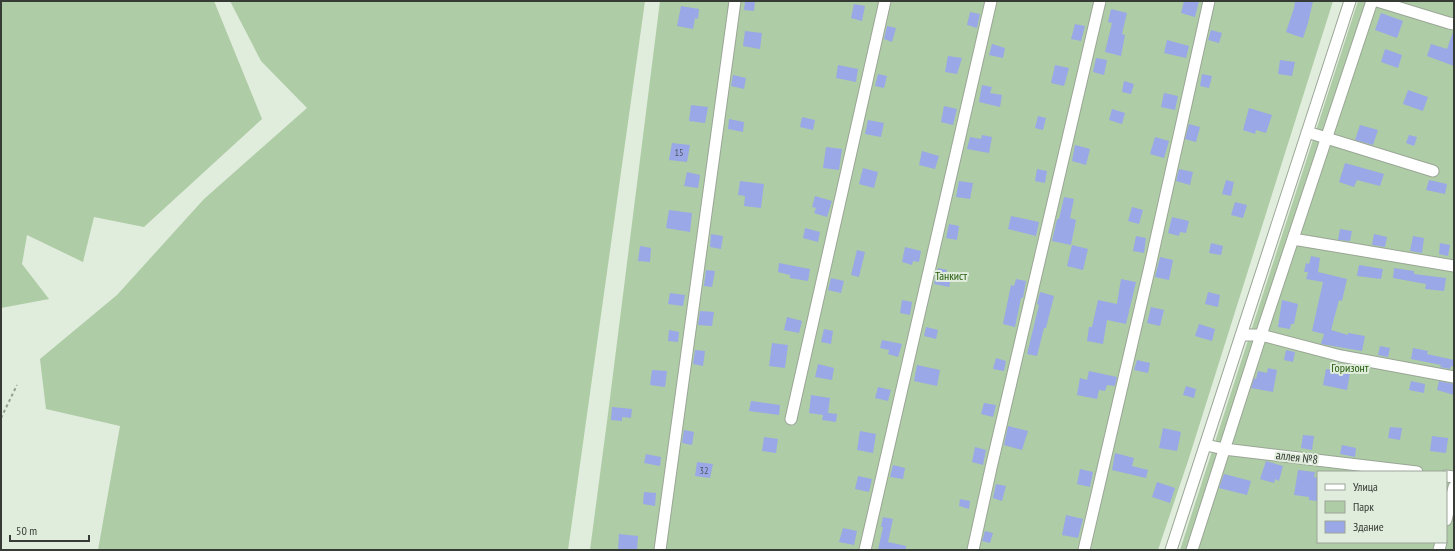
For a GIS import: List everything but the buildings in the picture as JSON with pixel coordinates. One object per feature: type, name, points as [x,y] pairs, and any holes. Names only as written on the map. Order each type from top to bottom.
[{"type":"street","points":[[660,550],[735,1]]},
{"type":"street","points":[[791,419],[885,1]]},
{"type":"street","points":[[864,550],[991,1]]},
{"type":"street","points":[[973,550],[1100,1]]},
{"type":"street","points":[[1084,550],[1150,266],[1209,1]]},
{"type":"street","points":[[1171,550],[1350,1]]},
{"type":"street","points":[[1192,550],[1261,335],[1372,1]]},
{"type":"street","points":[[1377,1],[1449,24],[1454,24]]},
{"type":"street","points":[[1307,132],[1433,171]]},
{"type":"street","points":[[1293,239],[1454,266]]},
{"type":"street","points":[[1242,335],[1261,335],[1341,356],[1454,377]]},
{"type":"street","name":"аллея №8","points":[[1206,445],[1224,449],[1409,471]]},
{"type":"street","points":[[1447,516],[1454,486]]},
{"type":"path","points":[[1,418],[17,384]]},
{"type":"green space","points":[[1,1],[214,1],[262,119],[144,227],[94,217],[83,262],[27,235],[22,264],[49,299],[1,308]]},
{"type":"green space","points":[[230,1],[645,1],[568,550],[98,550],[120,426],[46,409],[40,359],[117,295],[204,199],[307,108],[261,61]]},
{"type":"green space","name":"Танкист","points":[[660,1],[1333,1],[1188,461],[1158,550],[590,550]]},
{"type":"green space","name":"Горизонт","points":[[1358,1],[1454,1],[1454,550],[1180,550]]}]
